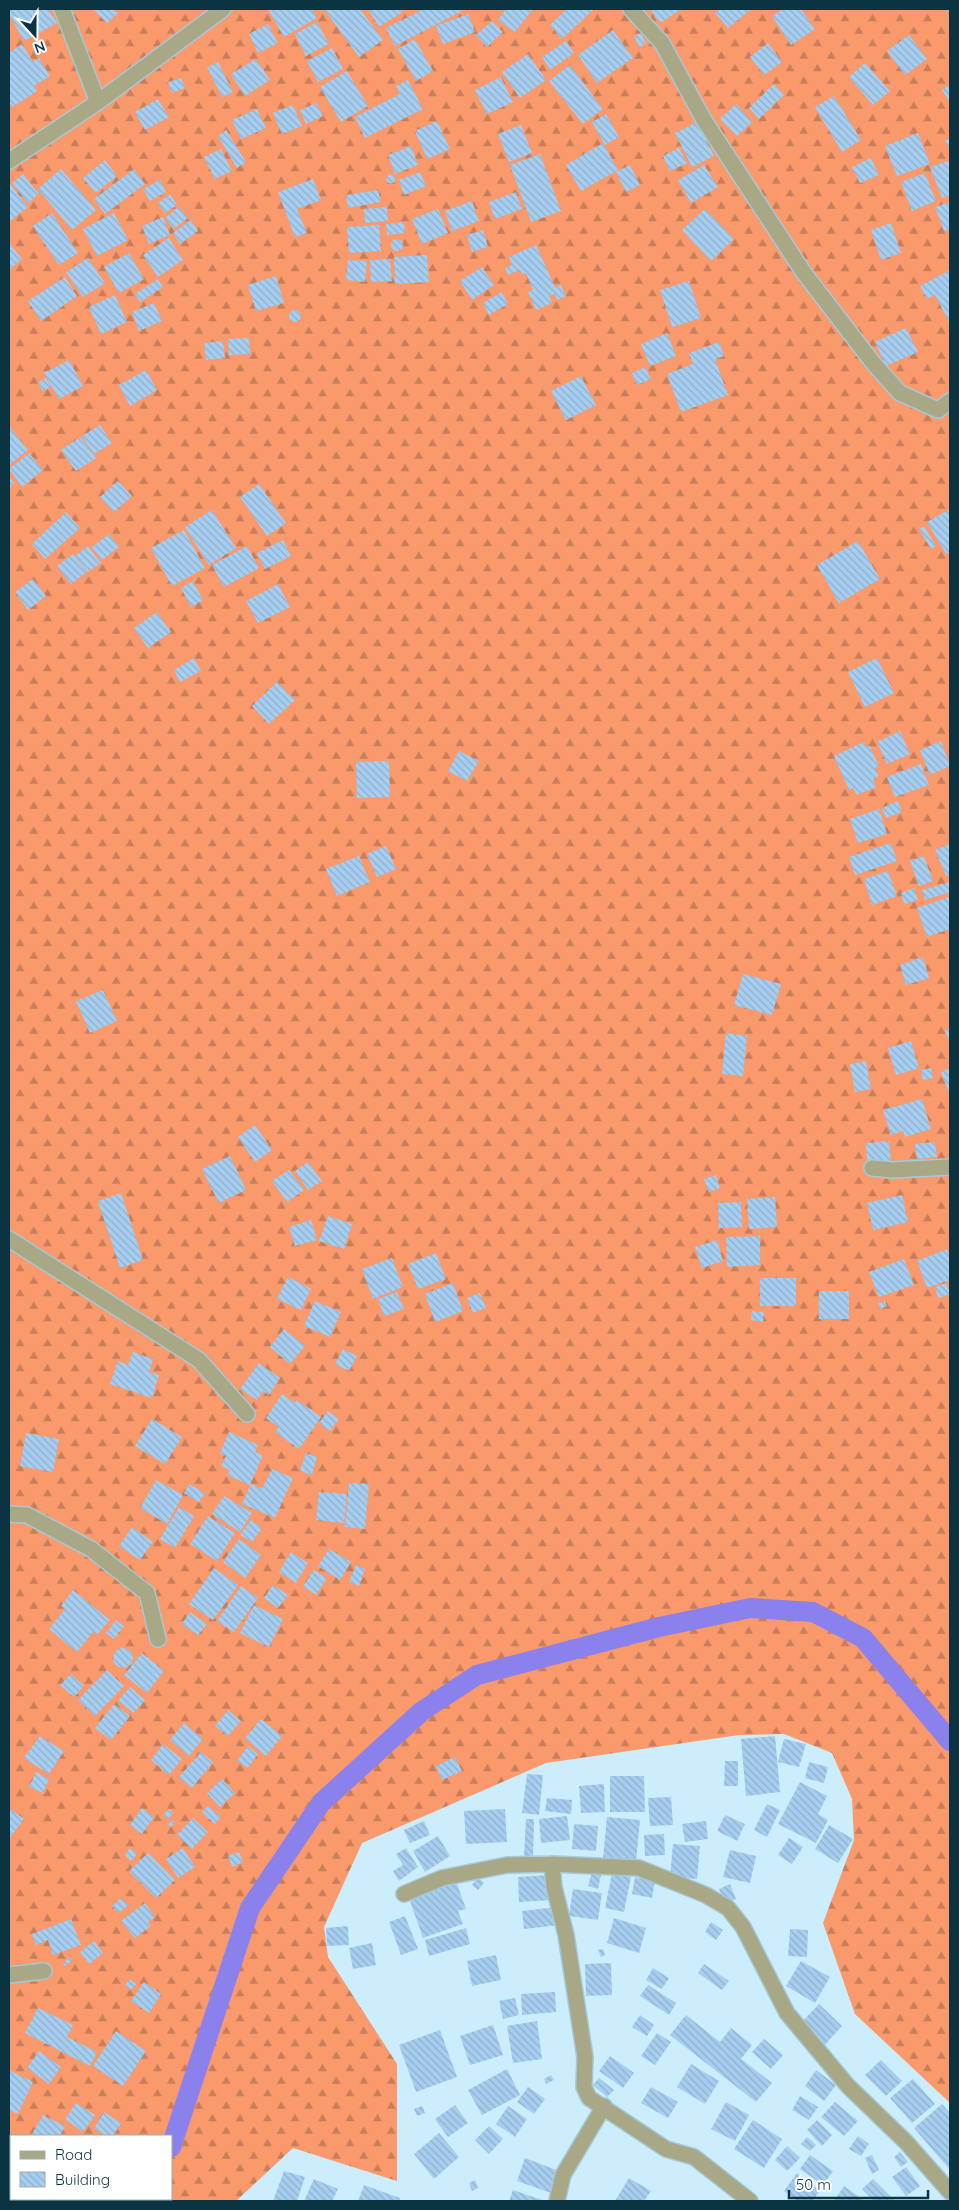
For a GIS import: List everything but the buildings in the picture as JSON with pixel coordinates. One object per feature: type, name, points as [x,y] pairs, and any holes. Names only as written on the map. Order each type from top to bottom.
[{"type":"street","points":[[62,9],[98,102]]},
{"type":"street","points":[[9,161],[98,102],[223,9]]},
{"type":"street","points":[[631,9],[662,43],[704,120],[804,273],[874,364],[900,393],[938,410],[950,401]]},
{"type":"street","points":[[872,1168],[892,1170],[950,1166]]},
{"type":"street","points":[[9,1239],[199,1360],[247,1414]]},
{"type":"street","points":[[9,1514],[27,1515],[91,1549],[147,1593],[158,1639]]},
{"type":"street","points":[[404,1894],[442,1878],[497,1867],[552,1864],[639,1868],[706,1894],[728,1908],[743,1927],[787,2013],[848,2086],[906,2142],[950,2192]]},
{"type":"street","points":[[552,1864],[554,1888],[566,1935],[585,2057],[584,2087],[589,2098],[604,2106],[611,2113],[666,2149],[694,2157],[750,2201]]},
{"type":"street","points":[[9,1975],[44,1971]]},
{"type":"street","points":[[557,2201],[563,2175],[604,2106]]},
{"type":"green space","points":[[9,9],[950,9],[950,2103],[855,2014],[823,1923],[854,1840],[852,1799],[832,1753],[784,1734],[739,1735],[546,1763],[362,1843],[324,1927],[328,1957],[397,2064],[397,2181],[293,2148],[236,2201],[9,2201]]},
{"type":"waterway","points":[[172,2144],[250,1908],[321,1803],[422,1711],[477,1675],[659,1627],[750,1608],[813,1612],[863,1638],[950,1741]]}]
